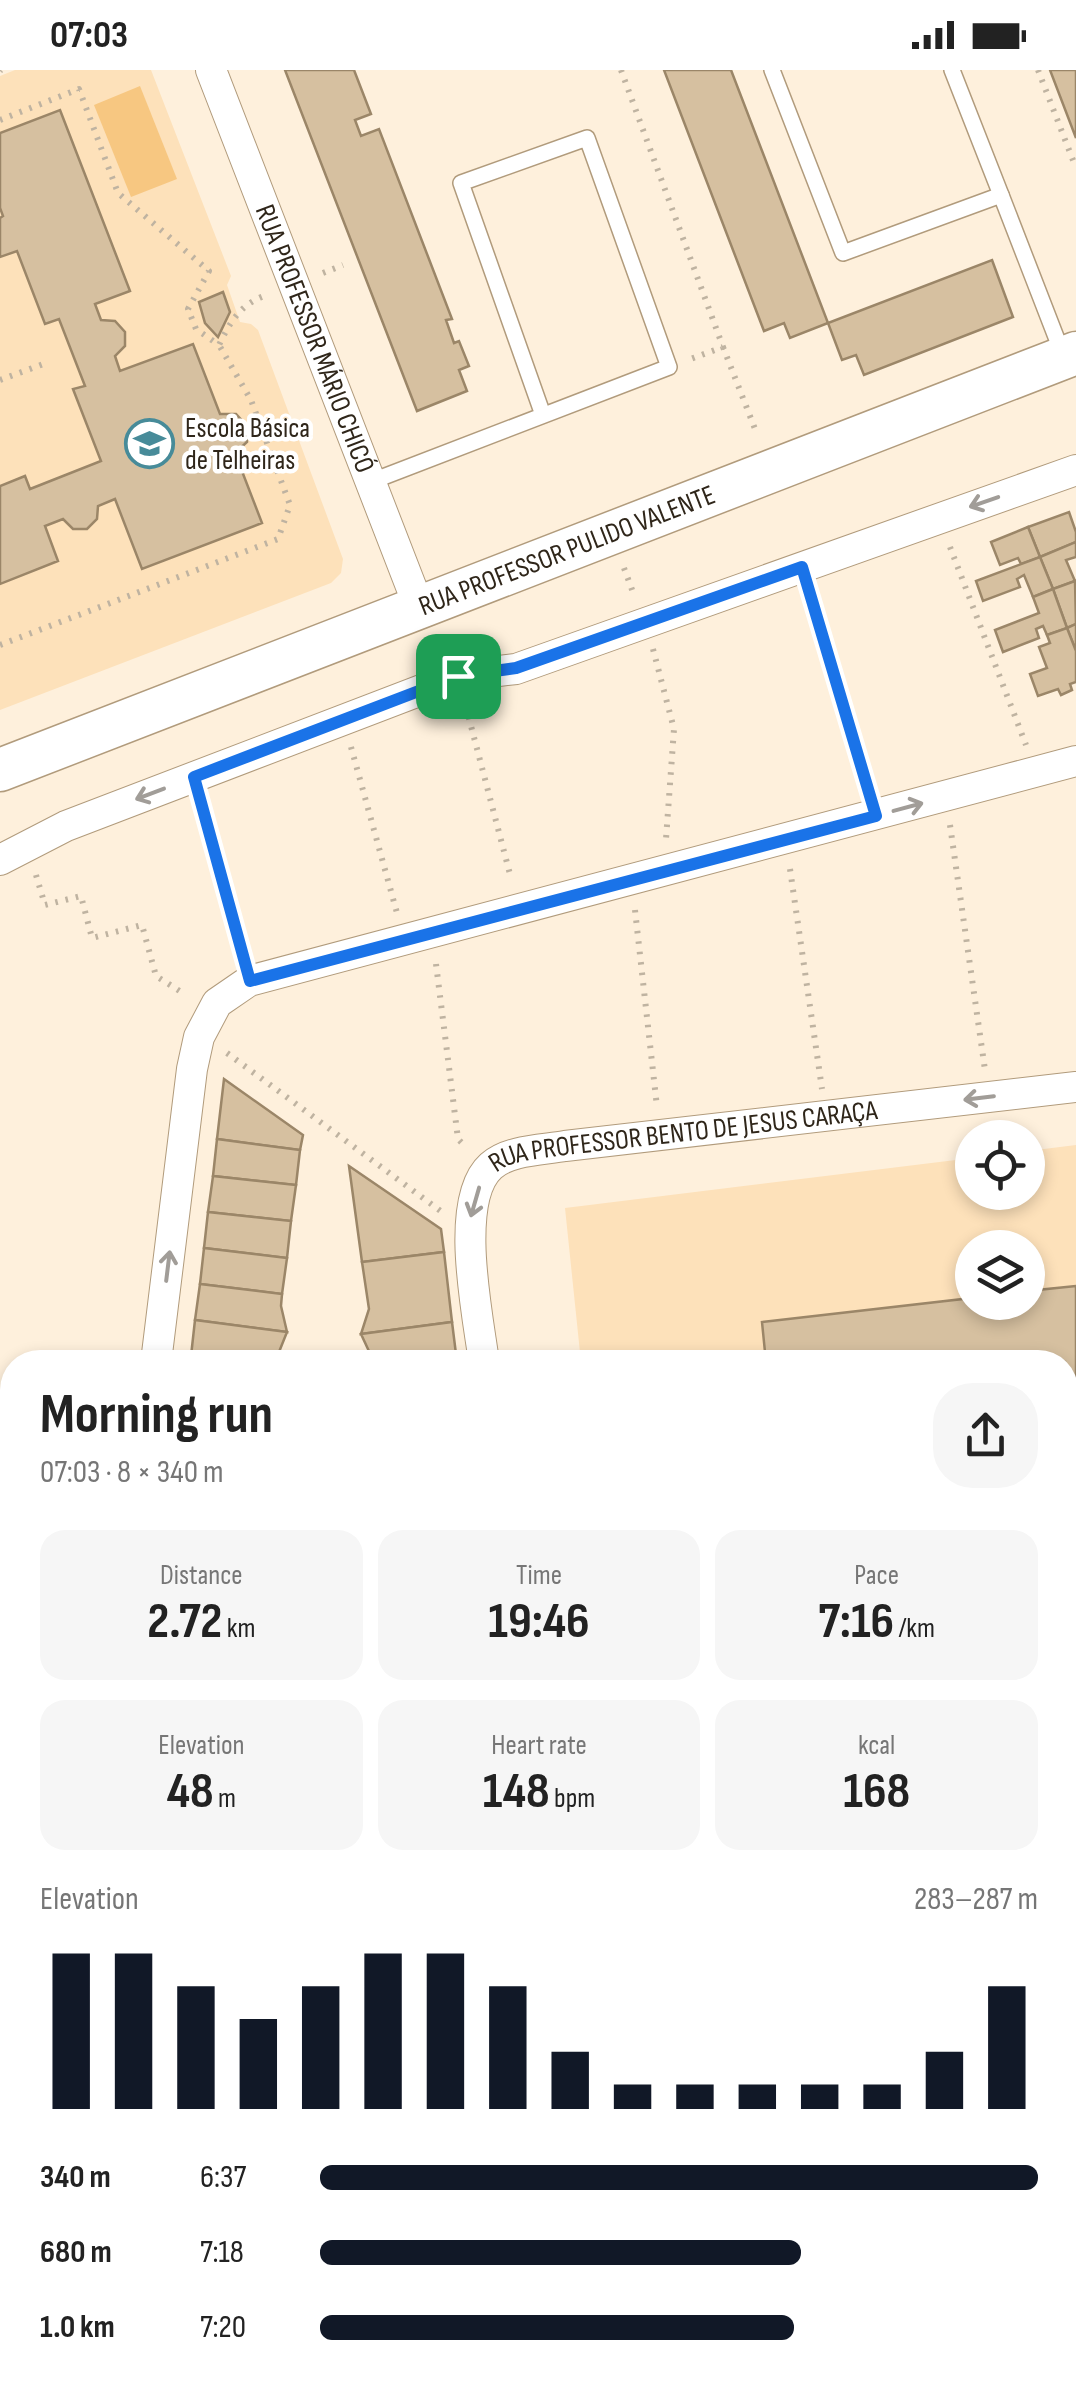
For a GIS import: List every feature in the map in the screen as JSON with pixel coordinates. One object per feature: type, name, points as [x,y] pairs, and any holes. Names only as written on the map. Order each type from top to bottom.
[{"type":"main road","name":"RUA PROFESSOR PULIDO VALENTE","points":[[0,770],[1070,356]]},
{"type":"street","name":"RUA PROFESSOR MÁRIO CHICÓ","points":[[212,70],[419,607]]},
{"type":"street","points":[[0,860],[66,826],[458,676],[516,668],[646,625],[1076,470]]},
{"type":"street","points":[[157,1350],[199,1037],[217,1003],[250,981],[1076,762]]},
{"type":"street","name":"RUA PROFESSOR BENTO DE JESUS CARAÇA","points":[[482,1350],[469,1224],[486,1172],[493,1163],[516,1154],[1076,1087]]},
{"type":"lane","points":[[772,70],[843,253],[1001,196]]},
{"type":"lane","points":[[952,70],[1070,356]]},
{"type":"lane","points":[[370,482],[543,416],[668,368],[587,138],[460,183],[543,416]]},
{"type":"path","points":[[622,70],[757,434]]},
{"type":"path","points":[[1038,70],[1076,168]]},
{"type":"path","points":[[0,120],[79,89],[118,193],[209,271],[188,310],[196,329],[219,345],[251,400],[290,505],[278,539],[0,645]]},
{"type":"path","points":[[219,345],[232,318]]},
{"type":"path","points":[[668,368],[724,347]]},
{"type":"path","points":[[0,380],[46,363]]},
{"type":"path","points":[[939,518],[1036,772]]},
{"type":"path","points":[[802,567],[876,816]]},
{"type":"path","points":[[646,625],[674,729],[664,870]]},
{"type":"path","points":[[458,676],[519,908]]},
{"type":"path","points":[[344,718],[404,938]]},
{"type":"path","points":[[194,777],[250,981]]},
{"type":"path","points":[[949,820],[986,1076]]},
{"type":"path","points":[[789,862],[823,1095]]},
{"type":"path","points":[[634,904],[658,1114]]},
{"type":"path","points":[[436,956],[458,1139],[473,1156]]},
{"type":"shaded area","name":"Escola Básica de Telheiras","points":[[15,70],[151,70],[231,276],[227,285],[240,322],[258,330],[343,559],[341,573],[331,583],[0,710],[0,76]]},
{"type":"shaded area","points":[[140,86],[177,179],[131,197],[94,105]]},
{"type":"shaded area","points":[[1076,1145],[1076,1350],[580,1350],[565,1208],[955,1160],[955,1210],[1045,1210],[1045,1149]]},
{"type":"building","points":[[285,70],[354,70],[371,114],[355,120],[361,136],[379,129],[452,319],[446,320],[454,343],[459,341],[469,366],[459,370],[467,391],[417,411]]},
{"type":"building","points":[[664,70],[731,70],[828,323],[790,338],[784,323],[764,331]]},
{"type":"building","points":[[1050,70],[1076,70],[1076,138]]},
{"type":"building","points":[[60,110],[130,291],[95,304],[101,320],[115,321],[125,332],[125,346],[115,356],[120,371],[193,344],[220,414],[236,414],[247,426],[247,442],[235,453],[262,523],[142,569],[115,499],[98,506],[97,519],[87,529],[73,529],[63,519],[45,526],[58,561],[0,584],[0,486],[25,476],[30,489],[101,461],[73,389],[85,386],[59,319],[45,324],[17,251],[0,257],[0,133]]},
{"type":"building","points":[[992,260],[1013,317],[864,375],[856,355],[842,360],[828,323]]},
{"type":"building","points":[[223,292],[230,312],[218,337],[205,323],[199,302]]},
{"type":"building","points":[[1069,512],[1076,542],[1040,557],[1028,527]]},
{"type":"building","points":[[1028,527],[1040,557],[1021,564],[1018,558],[1000,565],[991,542]]},
{"type":"building","points":[[1076,542],[1076,557],[1066,560],[1075,581],[1053,589],[1040,557]]},
{"type":"building","points":[[1040,557],[1053,589],[1033,597],[1024,575],[1017,579],[1020,587],[983,601],[976,581]]},
{"type":"building","points":[[1075,581],[1076,624],[1067,628],[1053,589]]},
{"type":"building","points":[[1053,589],[1067,628],[1047,635],[1043,626],[1036,629],[1039,638],[1003,652],[995,630],[1039,613],[1033,597]]},
{"type":"building","points":[[1076,624],[1076,651],[1067,628]]},
{"type":"building","points":[[1067,628],[1076,651],[1076,682],[1070,684],[1072,690],[1061,695],[1058,689],[1038,696],[1030,674],[1047,668],[1039,647],[1050,643],[1047,635]]},
{"type":"building","points":[[224,1079],[303,1135],[300,1150],[217,1139]]},
{"type":"building","points":[[217,1139],[300,1150],[296,1185],[213,1176]]},
{"type":"building","points":[[349,1166],[441,1229],[444,1252],[362,1262]]},
{"type":"building","points":[[213,1176],[296,1185],[291,1221],[208,1212]]},
{"type":"building","points":[[208,1212],[291,1221],[287,1258],[204,1248]]},
{"type":"building","points":[[204,1248],[287,1258],[282,1294],[200,1284]]},
{"type":"building","points":[[444,1252],[452,1322],[361,1334],[369,1309],[362,1262]]},
{"type":"building","points":[[200,1284],[282,1294],[287,1332],[195,1320]]},
{"type":"building","points":[[1076,1286],[1076,1350],[765,1350],[762,1322],[955,1300],[955,1320],[1045,1320],[1045,1289]]},
{"type":"building","points":[[195,1320],[287,1332],[280,1350],[192,1350]]},
{"type":"building","points":[[452,1322],[456,1350],[368,1350],[361,1334]]},
{"type":"place","name":"Escola Básica de Telheiras","points":[[150,444]]},
{"type":"route","points":[[802,567],[876,816],[250,981],[194,777],[458,676],[516,668],[802,567]]}]
